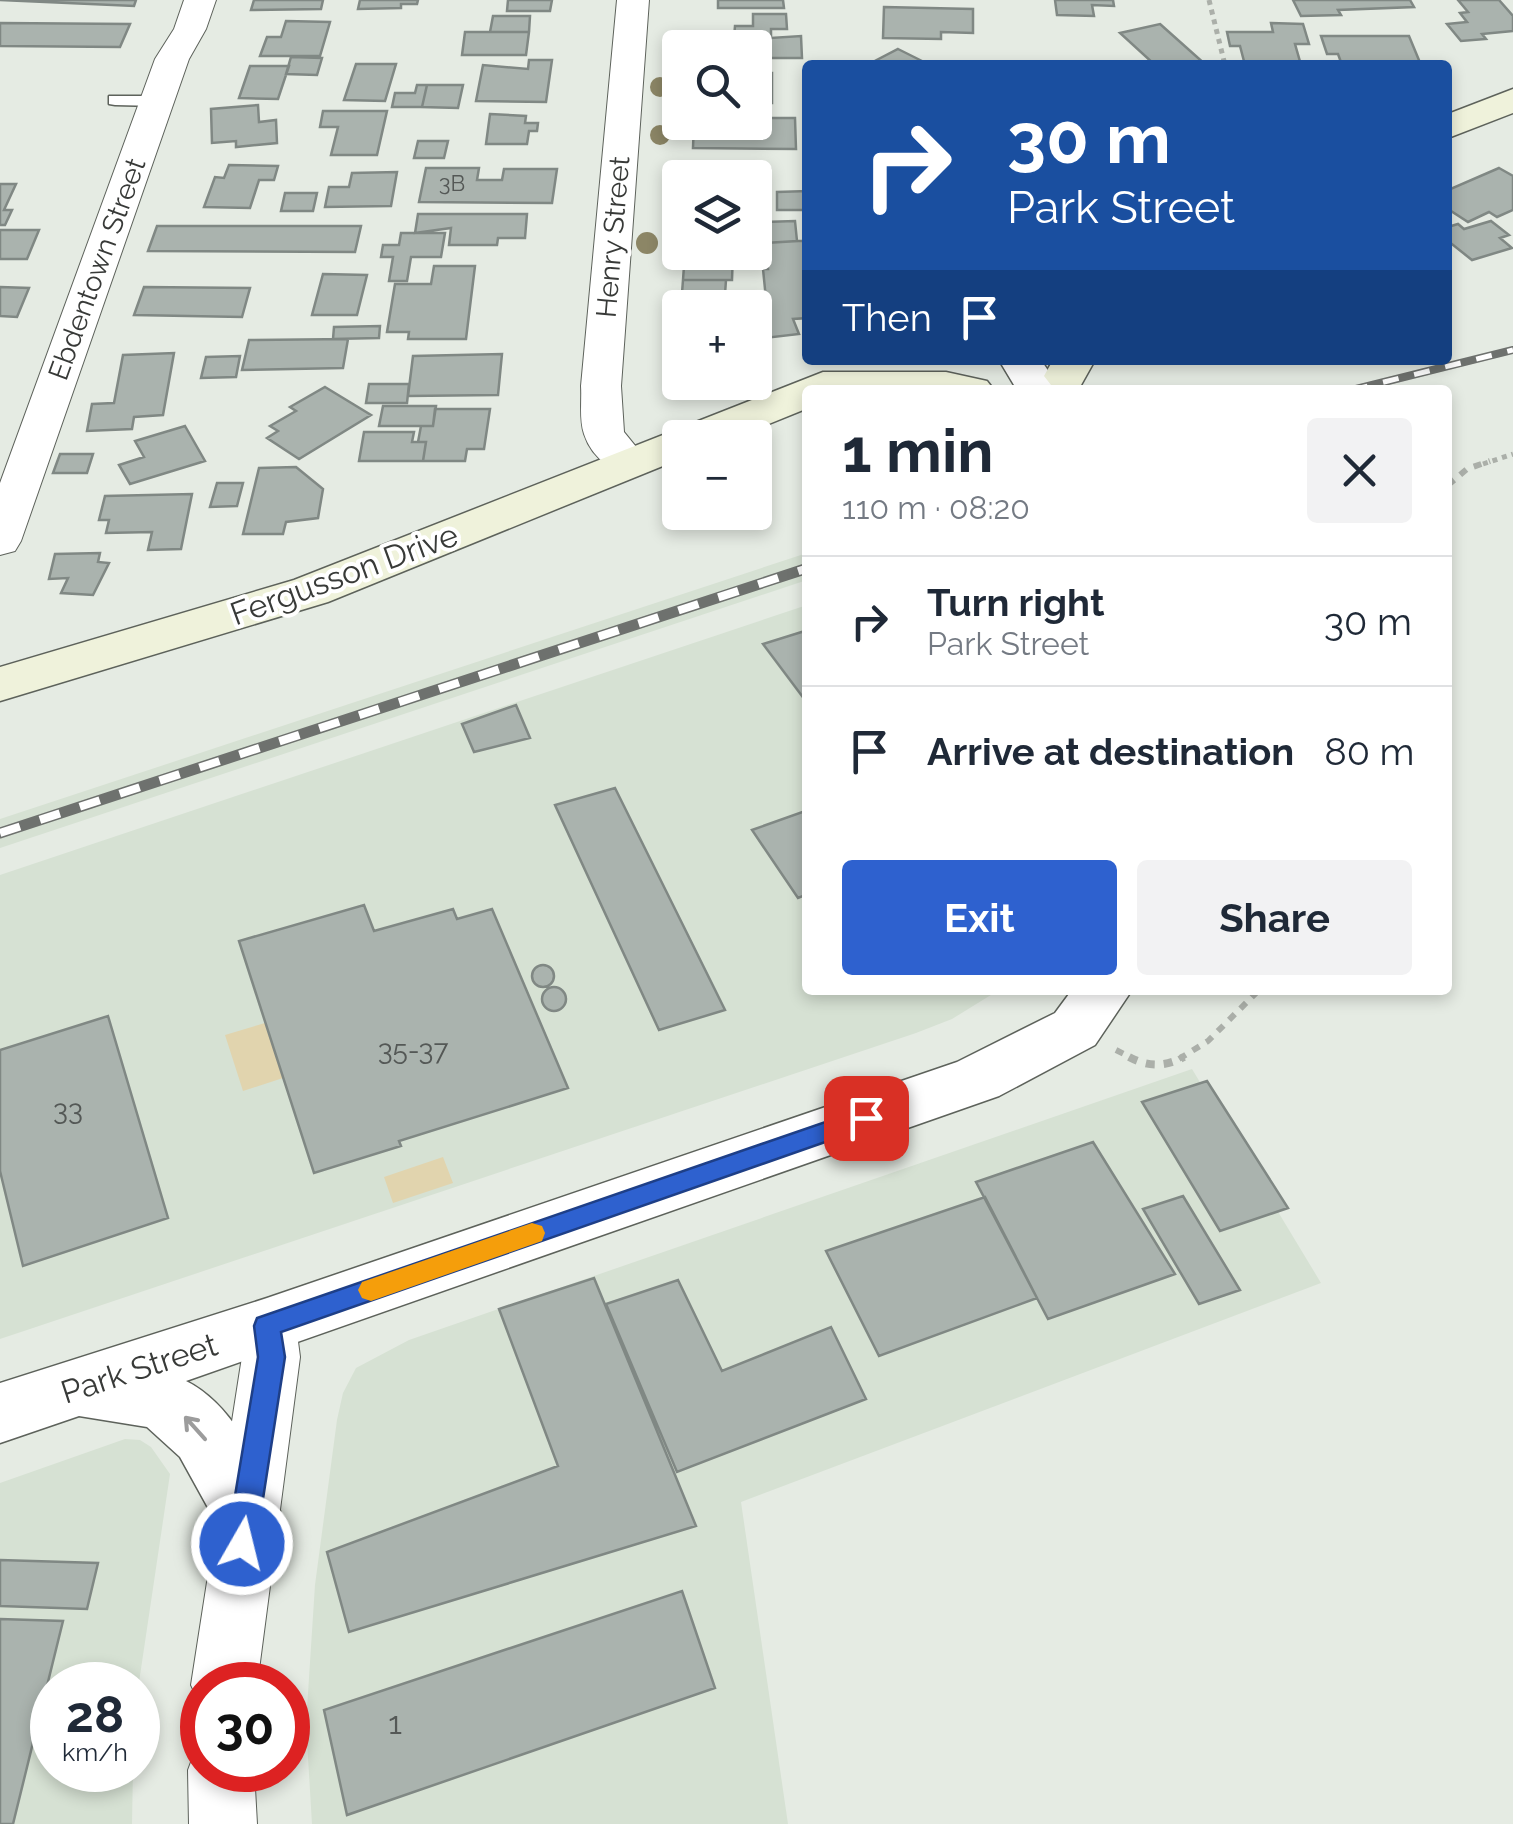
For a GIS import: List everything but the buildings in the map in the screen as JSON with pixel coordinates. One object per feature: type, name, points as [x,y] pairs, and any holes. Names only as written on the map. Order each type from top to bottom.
[{"type":"main road","points":[[1452,125],[1513,100]]},
{"type":"main road","points":[[824,385],[873,365]]},
{"type":"main road","points":[[737,420],[802,394]]},
{"type":"main road","name":"Fergusson Drive","points":[[0,684],[311,591],[662,450]]},
{"type":"street","name":"Ebdentown Street","points":[[0,541],[157,101],[200,0]]},
{"type":"street","name":"Henry Street","points":[[629,464],[604,434],[601,386],[634,0]]},
{"type":"street","points":[[1034,365],[1061,375]]},
{"type":"street","name":"Park Street","points":[[0,1413],[267,1326],[978,1079],[1089,1010]]},
{"type":"street","points":[[227,1662],[271,1357],[267,1326]]},
{"type":"street","points":[[79,1389],[164,1402],[187,1418],[206,1440],[246,1511]]},
{"type":"street","points":[[222,1792],[223,1824]]},
{"type":"lane","points":[[115,100],[157,101]]},
{"type":"path","points":[[1208,0],[1224,60]]},
{"type":"path","points":[[1452,482],[1467,470],[1513,454]]},
{"type":"path","points":[[1089,1010],[1147,1065],[1192,1055],[1255,995]]},
{"type":"shaded area","points":[[802,555],[802,582],[0,848],[0,819]]},
{"type":"shaded area","points":[[802,607],[802,995],[991,995],[952,1019],[916,1033],[0,1339],[0,875]]},
{"type":"shaded area","points":[[265,1023],[283,1078],[243,1091],[225,1035]]},
{"type":"shaded area","points":[[1192,1069],[1321,1283],[741,1502],[788,1824],[312,1824],[310,1662],[315,1585],[337,1420],[343,1393],[356,1368],[409,1340]]},
{"type":"shaded area","points":[[443,1157],[453,1183],[393,1203],[384,1177]]},
{"type":"shaded area","points":[[125,1439],[140,1440],[151,1447],[170,1474],[142,1662],[30,1662],[30,1792],[133,1792],[132,1824],[0,1824],[0,1483]]},
{"type":"railway","points":[[1372,385],[1513,350]]},
{"type":"railway","points":[[0,833],[802,570]]},
{"type":"slow traffic","points":[[371,1290],[532,1233]]},
{"type":"route","points":[[242,1544],[271,1357],[267,1326],[866,1118]]}]
